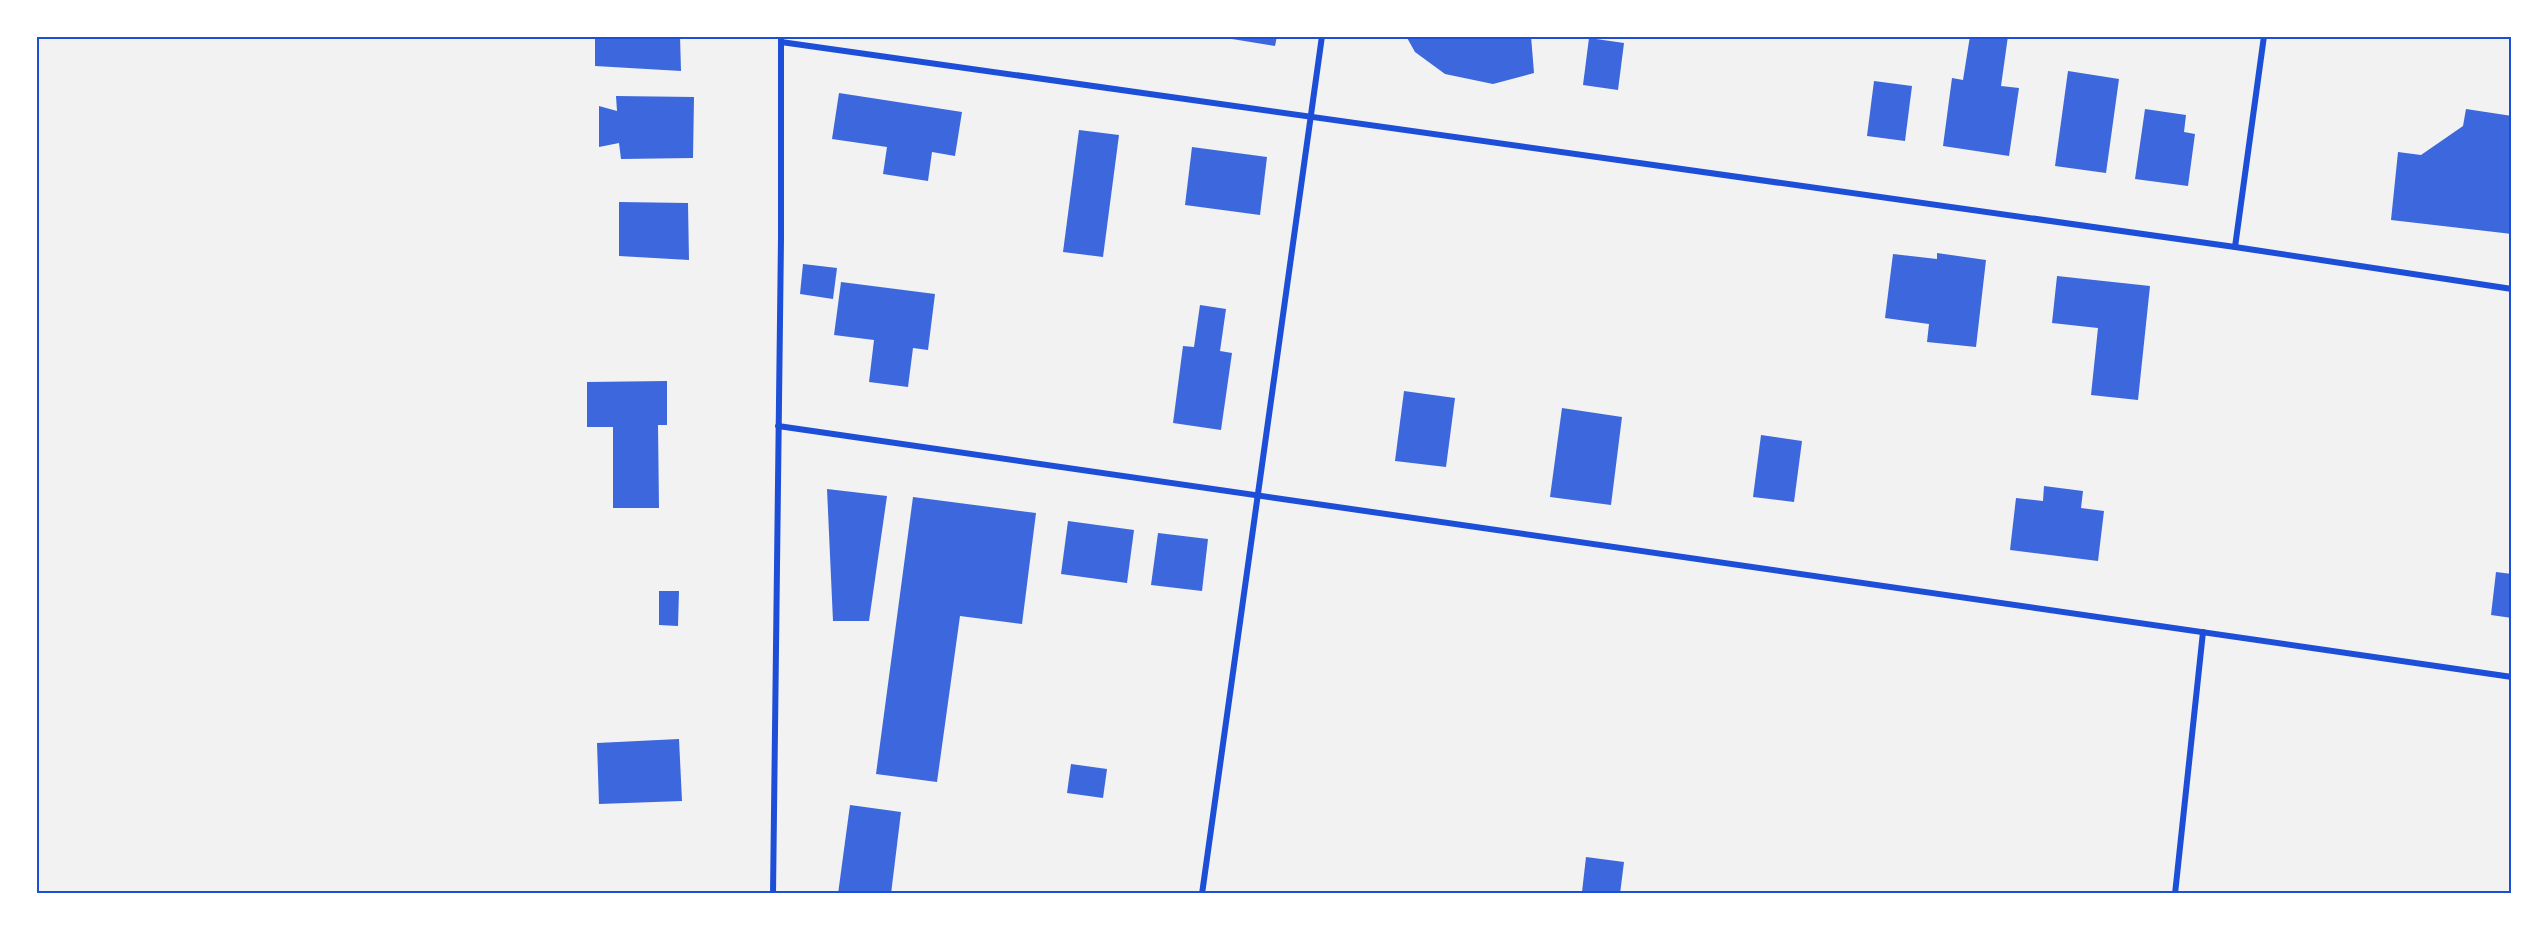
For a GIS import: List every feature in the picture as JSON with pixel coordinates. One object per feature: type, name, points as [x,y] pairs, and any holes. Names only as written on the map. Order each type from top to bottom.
[{"type":"street","points":[[1202,894],[1322,36]]},
{"type":"street","points":[[2235,247],[2264,36]]},
{"type":"street","points":[[772,894],[781,39],[2235,247],[2512,289]]},
{"type":"street","points":[[778,426],[2512,678]]},
{"type":"street","points":[[2175,894],[2203,632]]},
{"type":"building","points":[[595,36],[680,36],[681,71],[595,66]]},
{"type":"building","points":[[1233,36],[1277,36],[1275,46],[1232,39]]},
{"type":"building","points":[[1406,36],[1531,36],[1534,73],[1493,84],[1445,74],[1415,52]]},
{"type":"building","points":[[1970,36],[2008,36],[2001,86],[2019,88],[2009,156],[1943,146],[1952,78],[1963,80]]},
{"type":"building","points":[[1589,38],[1624,43],[1618,90],[1583,85]]},
{"type":"building","points":[[2068,71],[2119,79],[2106,173],[2055,166]]},
{"type":"building","points":[[1874,81],[1912,86],[1905,141],[1867,136]]},
{"type":"building","points":[[839,93],[962,112],[955,156],[932,152],[928,181],[883,174],[887,147],[832,139]]},
{"type":"building","points":[[616,96],[694,97],[693,158],[621,159],[619,143],[599,147],[599,106],[617,111]]},
{"type":"building","points":[[2145,109],[2186,115],[2184,132],[2195,134],[2188,186],[2135,179]]},
{"type":"building","points":[[2466,109],[2512,116],[2512,234],[2391,220],[2398,152],[2421,155],[2463,126]]},
{"type":"building","points":[[1079,130],[1119,135],[1103,257],[1063,252]]},
{"type":"building","points":[[1192,147],[1267,157],[1260,215],[1185,205]]},
{"type":"building","points":[[619,202],[688,203],[689,260],[619,256]]},
{"type":"building","points":[[1937,253],[1986,260],[1976,347],[1927,342],[1929,324],[1885,318],[1893,254],[1937,259]]},
{"type":"building","points":[[803,264],[837,268],[833,299],[800,294]]},
{"type":"building","points":[[2057,276],[2150,286],[2138,400],[2091,395],[2098,328],[2052,323]]},
{"type":"building","points":[[841,282],[935,294],[928,350],[913,348],[908,387],[869,382],[874,340],[834,335]]},
{"type":"building","points":[[1200,305],[1226,309],[1220,351],[1232,353],[1221,430],[1173,423],[1183,346],[1194,347]]},
{"type":"building","points":[[667,381],[667,425],[658,425],[659,508],[613,508],[613,427],[587,427],[587,382]]},
{"type":"building","points":[[1404,391],[1455,398],[1446,467],[1395,461]]},
{"type":"building","points":[[1562,408],[1622,417],[1611,505],[1550,497]]},
{"type":"building","points":[[1761,435],[1802,441],[1794,502],[1753,497]]},
{"type":"building","points":[[2044,486],[2083,491],[2081,508],[2104,511],[2098,561],[2010,550],[2016,498],[2043,501]]},
{"type":"building","points":[[827,489],[887,496],[869,621],[833,621]]},
{"type":"building","points":[[913,497],[1036,513],[1022,624],[960,616],[937,782],[876,774]]},
{"type":"building","points":[[1068,521],[1134,530],[1127,583],[1061,574]]},
{"type":"building","points":[[1158,533],[1208,539],[1202,591],[1151,585]]},
{"type":"building","points":[[2496,572],[2512,574],[2512,618],[2491,615]]},
{"type":"building","points":[[659,591],[679,591],[678,626],[659,625]]},
{"type":"building","points":[[679,739],[682,801],[599,804],[597,743]]},
{"type":"building","points":[[1071,764],[1107,769],[1103,798],[1067,793]]},
{"type":"building","points":[[850,805],[901,812],[891,894],[838,894]]},
{"type":"building","points":[[1586,857],[1624,862],[1620,894],[1582,892]]}]
